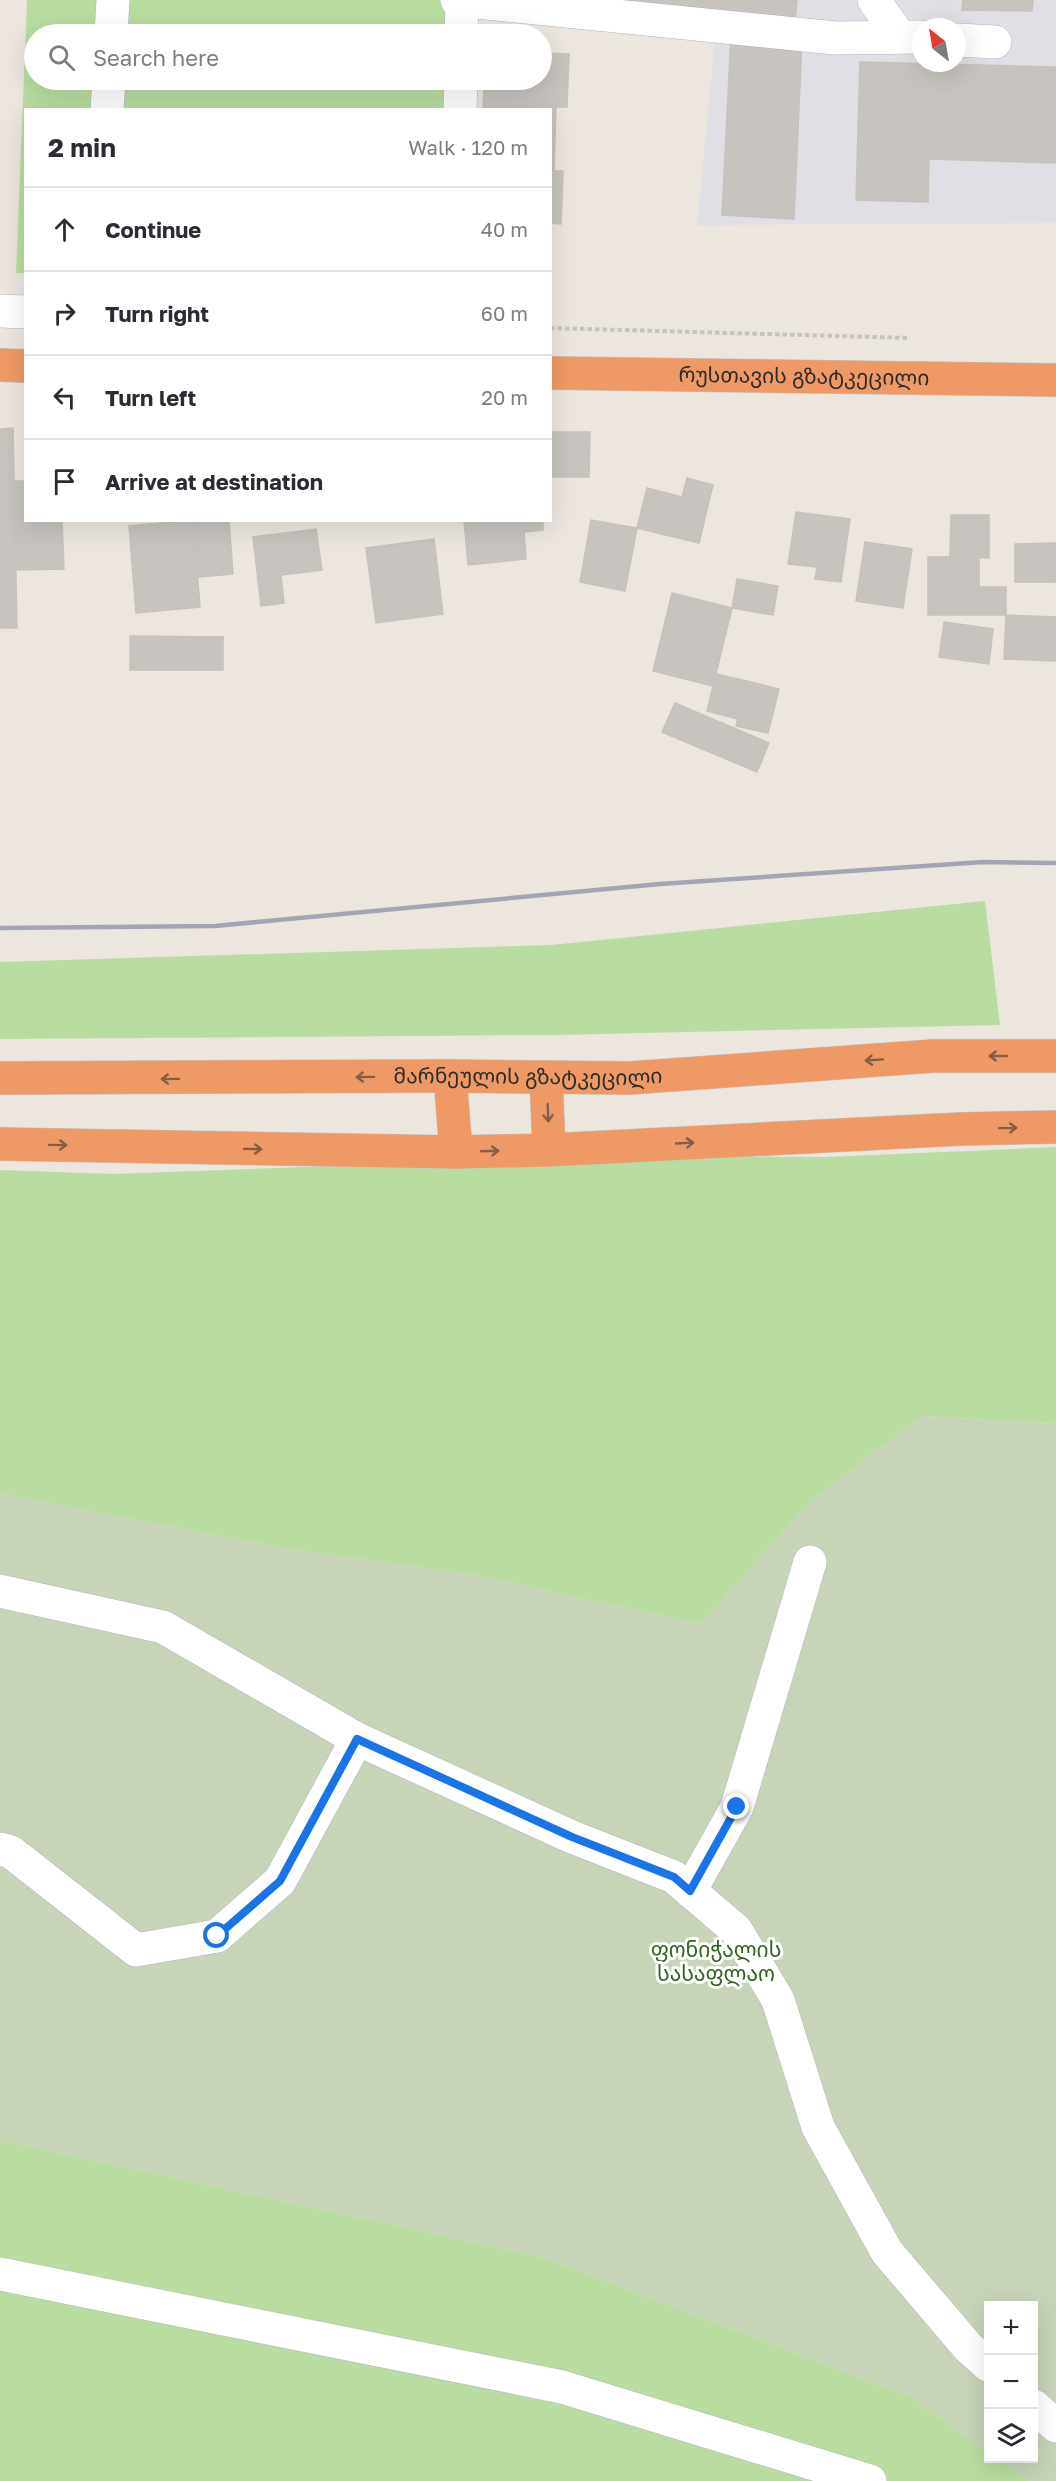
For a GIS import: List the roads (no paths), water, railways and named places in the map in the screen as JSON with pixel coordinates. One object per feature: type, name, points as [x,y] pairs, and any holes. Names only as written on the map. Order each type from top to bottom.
[{"type":"highway","points":[[0,365],[24,366]]},
{"type":"highway","name":"რუსთავის გზატკეცილი","points":[[552,373],[1056,380]]},
{"type":"highway","name":"მარნეულის გზატკეცილი","points":[[0,1078],[450,1076],[630,1078],[933,1056],[1056,1056]]},
{"type":"highway","points":[[450,1076],[456,1152]]},
{"type":"highway","points":[[546,1077],[549,1150]]},
{"type":"highway","points":[[0,1144],[456,1152],[549,1150],[961,1129],[1056,1127]]},
{"type":"street","points":[[112,24],[113,0]]},
{"type":"street","points":[[460,24],[459,0],[835,38],[910,37]]},
{"type":"street","points":[[874,0],[910,37]]},
{"type":"street","points":[[966,40],[995,42]]},
{"type":"street","points":[[107,108],[108,90]]},
{"type":"street","points":[[460,90],[460,108]]},
{"type":"street","points":[[0,311],[24,312]]},
{"type":"street","points":[[690,1891],[737,1807],[810,1562]]},
{"type":"street","points":[[0,1591],[163,1627],[357,1739],[572,1837],[674,1877],[736,1930],[778,2000],[818,2127],[887,2252],[968,2347],[984,2361]]},
{"type":"street","points":[[0,1850],[11,1852],[136,1950],[217,1936],[280,1881],[357,1739]]},
{"type":"street","points":[[0,2274],[562,2386],[870,2481]]},
{"type":"street","points":[[1037,2409],[1056,2426]]},
{"type":"railway","points":[[0,928],[215,926],[660,884],[983,862],[1056,863]]},
{"type":"park label","name":"ფონიჭალის სასაფლაო","points":[[716,1962]]}]
